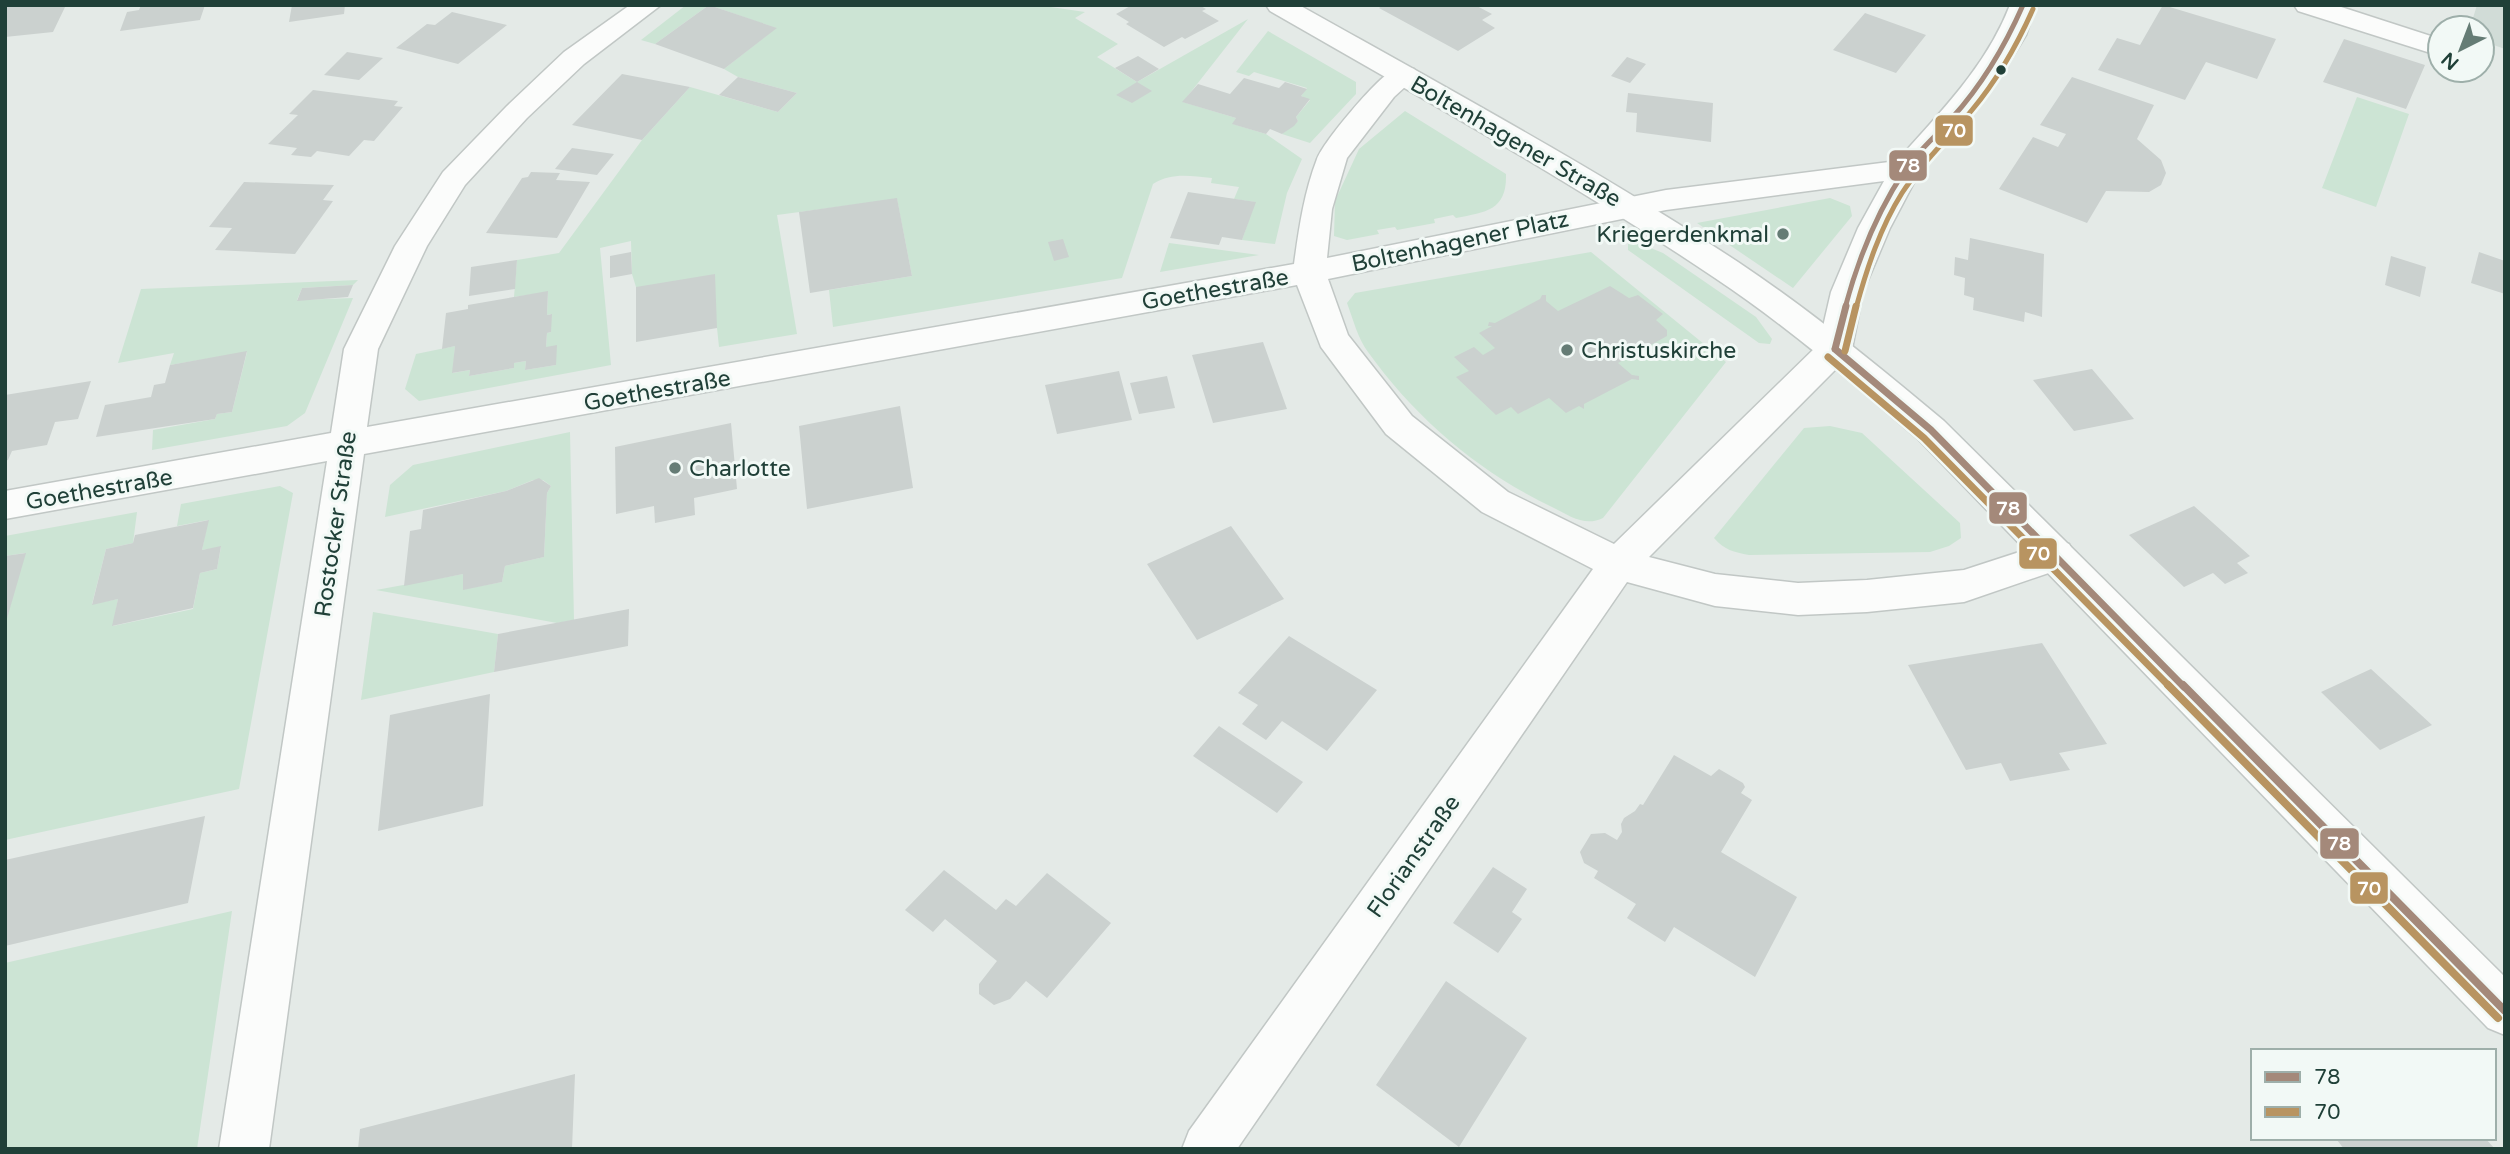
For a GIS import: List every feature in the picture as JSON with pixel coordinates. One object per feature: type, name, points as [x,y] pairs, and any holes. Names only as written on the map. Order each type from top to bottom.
[{"type":"street","name":"Rostocker Straße","points":[[244,1149],[361,349],[411,246],[454,179],[517,112],[574,58],[648,5]]},
{"type":"street","name":"Boltenhagener Straße","points":[[1279,5],[1555,161],[1630,207],[1728,271],[1836,349],[1931,430],[2505,1011]]},
{"type":"street","points":[[1618,564],[1836,349],[1847,292],[1874,228],[1906,169],[1991,70],[2012,35],[2023,5]]},
{"type":"street","points":[[2307,5],[2426,43]]},
{"type":"street","points":[[1404,75],[1384,91],[1333,156],[1317,209],[1309,272],[1334,339],[1399,425],[1494,502],[1618,564],[1715,590],[1798,599],[1867,596],[1964,586],[2056,555]]},
{"type":"street","name":"Boltenhagener Platz","points":[[1309,272],[1696,195],[1906,169]]},
{"type":"street","name":"Goethestraße","points":[[5,505],[1309,272]]},
{"type":"street","name":"Florianstraße","points":[[1208,1149],[1618,564]]},
{"type":"shaded area","points":[[2477,5],[2505,5],[2505,49],[2496,46],[2496,14],[2474,14]]},
{"type":"green space","points":[[686,5],[709,5],[655,44],[641,40]]},
{"type":"green space","points":[[709,5],[1037,5],[1085,12],[1075,18],[1118,44],[1097,57],[1137,82],[1248,19],[1183,102],[1236,118],[1233,124],[1266,134],[1302,159],[1287,193],[1275,244],[1242,240],[1255,202],[1234,199],[1239,187],[1211,183],[1212,178],[1174,176],[1153,184],[1122,278],[833,327],[829,290],[912,276],[897,199],[777,215],[797,334],[719,347],[717,328],[636,287],[632,274],[631,241],[600,248],[611,365],[419,401],[405,389],[416,354],[455,346],[453,373],[470,370],[469,376],[514,368],[514,363],[526,361],[525,370],[556,365],[546,347],[547,333],[551,332],[551,314],[547,315],[548,292],[514,297],[517,260],[559,253],[642,140],[690,87],[778,112],[797,93],[738,77],[724,69],[776,28]]},
{"type":"green space","points":[[1268,31],[1356,82],[1356,94],[1310,143],[1282,134],[1298,121],[1296,117],[1310,100],[1301,96],[1307,88],[1254,72],[1249,76],[1236,72]]},
{"type":"green space","points":[[2357,97],[2409,114],[2376,207],[2322,188]]},
{"type":"green space","points":[[1405,111],[1506,174],[1503,195],[1493,207],[1477,214],[1456,218],[1453,215],[1434,219],[1435,223],[1397,230],[1395,227],[1377,230],[1379,234],[1347,240],[1334,236],[1335,201],[1359,149]]},
{"type":"green space","points":[[1830,198],[1850,206],[1852,216],[1793,288],[1697,223]]},
{"type":"green space","points":[[1636,242],[1663,253],[1756,317],[1772,339],[1770,344],[1759,343],[1628,250],[1628,244]]},
{"type":"green space","points":[[1169,243],[1259,255],[1160,272]]},
{"type":"green space","points":[[1591,252],[1726,362],[1603,518],[1584,521],[1500,478],[1428,422],[1364,347],[1347,303],[1355,293]]},
{"type":"green space","points":[[358,280],[353,285],[302,288],[297,300],[353,298],[305,413],[287,426],[152,450],[153,430],[215,419],[217,414],[232,412],[247,352],[170,365],[174,353],[118,363],[141,289]]},
{"type":"green space","points":[[1830,426],[1862,433],[1960,523],[1961,538],[1949,546],[1930,552],[1749,555],[1730,550],[1714,538],[1804,428]]},
{"type":"green space","points":[[570,432],[574,620],[557,623],[376,590],[463,574],[464,589],[502,582],[505,566],[544,557],[547,493],[551,486],[543,480],[533,480],[506,491],[385,517],[390,485],[413,465]]},
{"type":"green space","points":[[280,486],[293,493],[239,789],[5,840],[5,624],[25,553],[5,556],[5,536],[137,512],[133,543],[106,549],[92,604],[118,599],[113,626],[193,609],[200,573],[217,569],[221,547],[202,550],[208,520],[177,526],[181,504]]},
{"type":"green space","points":[[373,612],[498,634],[494,672],[361,700]]},
{"type":"green space","points":[[232,911],[197,1149],[5,1149],[5,963]]},
{"type":"building","points":[[66,5],[53,32],[5,37],[5,6]]},
{"type":"building","points":[[141,5],[205,5],[200,20],[120,31],[127,12],[139,10]]},
{"type":"building","points":[[292,5],[345,5],[344,14],[289,22]]},
{"type":"building","points":[[709,5],[777,28],[724,69],[655,44]]},
{"type":"building","points":[[1132,5],[1199,5],[1206,9],[1202,11],[1219,21],[1164,47],[1126,24],[1129,22],[1116,14]]},
{"type":"building","points":[[1383,5],[1475,5],[1492,14],[1482,20],[1495,28],[1458,51],[1379,8]]},
{"type":"building","points":[[2163,5],[2276,39],[2257,79],[2206,62],[2185,100],[2098,70],[2117,38],[2140,45]]},
{"type":"building","points":[[452,12],[507,25],[458,64],[396,48],[427,24],[435,25]]},
{"type":"building","points":[[1865,13],[1926,35],[1896,73],[1833,50]]},
{"type":"building","points":[[2344,39],[2425,65],[2406,109],[2323,82]]},
{"type":"building","points":[[347,52],[383,58],[359,80],[324,75]]},
{"type":"building","points":[[1138,56],[1159,69],[1137,82],[1115,68]]},
{"type":"building","points":[[1627,57],[1646,64],[1630,83],[1611,76]]},
{"type":"building","points":[[622,74],[690,87],[642,140],[572,125]]},
{"type":"building","points":[[738,77],[797,93],[778,112],[719,95]]},
{"type":"building","points":[[2072,77],[2154,105],[2137,139],[2161,160],[2166,173],[2161,185],[2149,192],[2106,191],[2087,223],[1999,189],[2033,137],[2058,147],[2066,134],[2040,125]]},
{"type":"building","points":[[1244,78],[1279,88],[1285,82],[1307,89],[1301,96],[1310,99],[1296,117],[1298,121],[1294,126],[1282,134],[1270,129],[1266,134],[1232,124],[1236,118],[1182,102],[1198,84],[1230,94]]},
{"type":"building","points":[[1137,82],[1152,91],[1132,103],[1116,95]]},
{"type":"building","points":[[313,90],[398,101],[394,106],[403,107],[374,141],[364,140],[349,156],[317,151],[311,157],[291,155],[297,148],[268,144],[298,115],[289,114]]},
{"type":"building","points":[[1628,93],[1713,103],[1711,142],[1636,132],[1637,113],[1626,112]]},
{"type":"building","points":[[572,148],[614,154],[597,175],[555,169]]},
{"type":"building","points":[[531,172],[560,173],[556,180],[590,182],[557,238],[486,233],[522,178],[528,177]]},
{"type":"building","points":[[244,182],[334,185],[323,200],[333,201],[295,254],[215,250],[232,228],[209,227]]},
{"type":"building","points":[[1188,192],[1256,202],[1242,240],[1222,237],[1219,245],[1170,238]]},
{"type":"building","points":[[897,198],[912,276],[810,293],[799,212]]},
{"type":"building","points":[[1970,238],[2044,254],[2042,317],[2025,312],[2024,322],[1973,310],[1974,298],[1964,295],[1965,278],[1954,275],[1955,257],[1968,260]]},
{"type":"building","points":[[1063,239],[1069,257],[1054,261],[1048,242]]},
{"type":"building","points":[[631,252],[632,274],[610,278],[610,256]]},
{"type":"building","points":[[2479,252],[2505,261],[2505,294],[2471,283]]},
{"type":"building","points":[[2391,256],[2426,267],[2420,297],[2385,285]]},
{"type":"building","points":[[517,260],[515,289],[469,296],[471,267]]},
{"type":"building","points":[[715,274],[717,328],[636,342],[636,287]]},
{"type":"building","points":[[353,285],[348,297],[297,301],[302,288]]},
{"type":"building","name":"Christuskirche","points":[[1610,286],[1629,298],[1638,295],[1663,314],[1656,320],[1667,330],[1667,336],[1618,363],[1632,375],[1639,376],[1639,380],[1632,379],[1584,404],[1584,409],[1579,406],[1566,413],[1549,398],[1518,414],[1511,407],[1496,415],[1456,377],[1469,371],[1454,357],[1474,347],[1483,355],[1495,348],[1479,333],[1492,326],[1488,326],[1489,322],[1495,323],[1540,299],[1542,295],[1546,295],[1546,301],[1558,311]]},
{"type":"building","points":[[548,291],[547,315],[552,314],[551,332],[547,333],[546,347],[557,345],[556,365],[525,370],[526,361],[514,363],[514,368],[469,376],[470,370],[452,373],[455,346],[442,349],[446,313],[468,309],[468,305]]},
{"type":"building","points":[[1263,342],[1287,409],[1213,423],[1192,355]]},
{"type":"building","points":[[247,351],[232,412],[217,414],[215,419],[96,437],[105,405],[151,397],[154,385],[165,383],[170,365]]},
{"type":"building","points":[[2092,369],[2134,419],[2074,431],[2033,380]]},
{"type":"building","points":[[1119,371],[1132,420],[1057,434],[1045,385]]},
{"type":"building","points":[[1167,376],[1175,408],[1139,414],[1130,383]]},
{"type":"building","points":[[91,381],[78,419],[55,422],[47,445],[12,451],[5,461],[5,395]]},
{"type":"building","points":[[900,406],[913,488],[807,509],[799,426]]},
{"type":"building","name":"Charlotte","points":[[731,423],[737,489],[694,498],[695,515],[655,523],[654,506],[616,514],[615,447]]},
{"type":"building","points":[[539,478],[551,486],[547,493],[544,557],[505,566],[502,582],[463,590],[463,574],[404,586],[410,531],[421,529],[423,510],[506,491]]},
{"type":"building","points":[[2194,506],[2250,556],[2237,563],[2248,573],[2225,584],[2213,573],[2184,587],[2129,535]]},
{"type":"building","points":[[209,520],[202,550],[221,546],[217,569],[200,573],[193,608],[112,626],[118,599],[92,605],[106,549],[133,543],[135,535]]},
{"type":"building","points":[[1231,526],[1284,599],[1197,640],[1147,564]]},
{"type":"building","points":[[26,553],[6,622],[5,622],[5,556]]},
{"type":"building","points":[[629,609],[628,646],[494,672],[498,634]]},
{"type":"building","points":[[1289,636],[1377,690],[1327,751],[1282,721],[1266,740],[1242,724],[1258,705],[1238,693]]},
{"type":"building","points":[[2042,643],[2107,744],[2059,753],[2070,770],[2010,781],[2001,763],[1966,770],[1908,665]]},
{"type":"building","points":[[2371,669],[2432,725],[2380,750],[2321,692]]},
{"type":"building","points":[[490,694],[483,806],[378,831],[390,715]]},
{"type":"building","points":[[1219,726],[1303,782],[1277,813],[1193,756]]},
{"type":"building","points":[[1674,755],[1711,776],[1719,769],[1743,783],[1745,787],[1741,793],[1752,800],[1721,852],[1797,897],[1755,977],[1674,927],[1665,942],[1627,918],[1636,904],[1594,878],[1598,871],[1584,863],[1580,852],[1591,834],[1605,833],[1617,840],[1622,832],[1621,824],[1624,818],[1640,804],[1643,805]]},
{"type":"building","points":[[205,816],[188,903],[5,946],[5,860]]},
{"type":"building","points":[[1493,867],[1527,889],[1512,912],[1522,919],[1498,953],[1453,923]]},
{"type":"building","points":[[944,870],[996,910],[1006,899],[1016,906],[1047,873],[1111,923],[1047,998],[1026,981],[1010,999],[994,1005],[979,994],[979,984],[997,961],[945,919],[933,932],[905,910]]},
{"type":"building","points":[[1446,981],[1527,1038],[1459,1147],[1376,1085]]},
{"type":"building","points":[[575,1074],[572,1149],[358,1149],[360,1129]]},
{"type":"building","points":[[2337,1140],[2487,1140],[2495,1149],[2344,1149]]},
{"type":"transit line","name":"78","points":[[1835,349],[1861,256],[1892,190],[1916,156],[1952,118],[1983,78],[2009,36],[2023,5]]},
{"type":"transit line","name":"70","points":[[1845,351],[1863,281],[1890,214],[1921,166],[1962,122],[1993,82],[2019,40],[2033,9]]},
{"type":"transit line","name":"78","points":[[1835,349],[1931,430],[2505,1011]]},
{"type":"transit line","name":"70","points":[[1828,357],[1924,438],[2498,1018]]},
{"type":"place","name":"Kriegerdenkmal","points":[[1783,234]]},
{"type":"place","name":"Christuskirche","points":[[1567,350]]},
{"type":"place","name":"Charlotte","points":[[675,468]]}]
